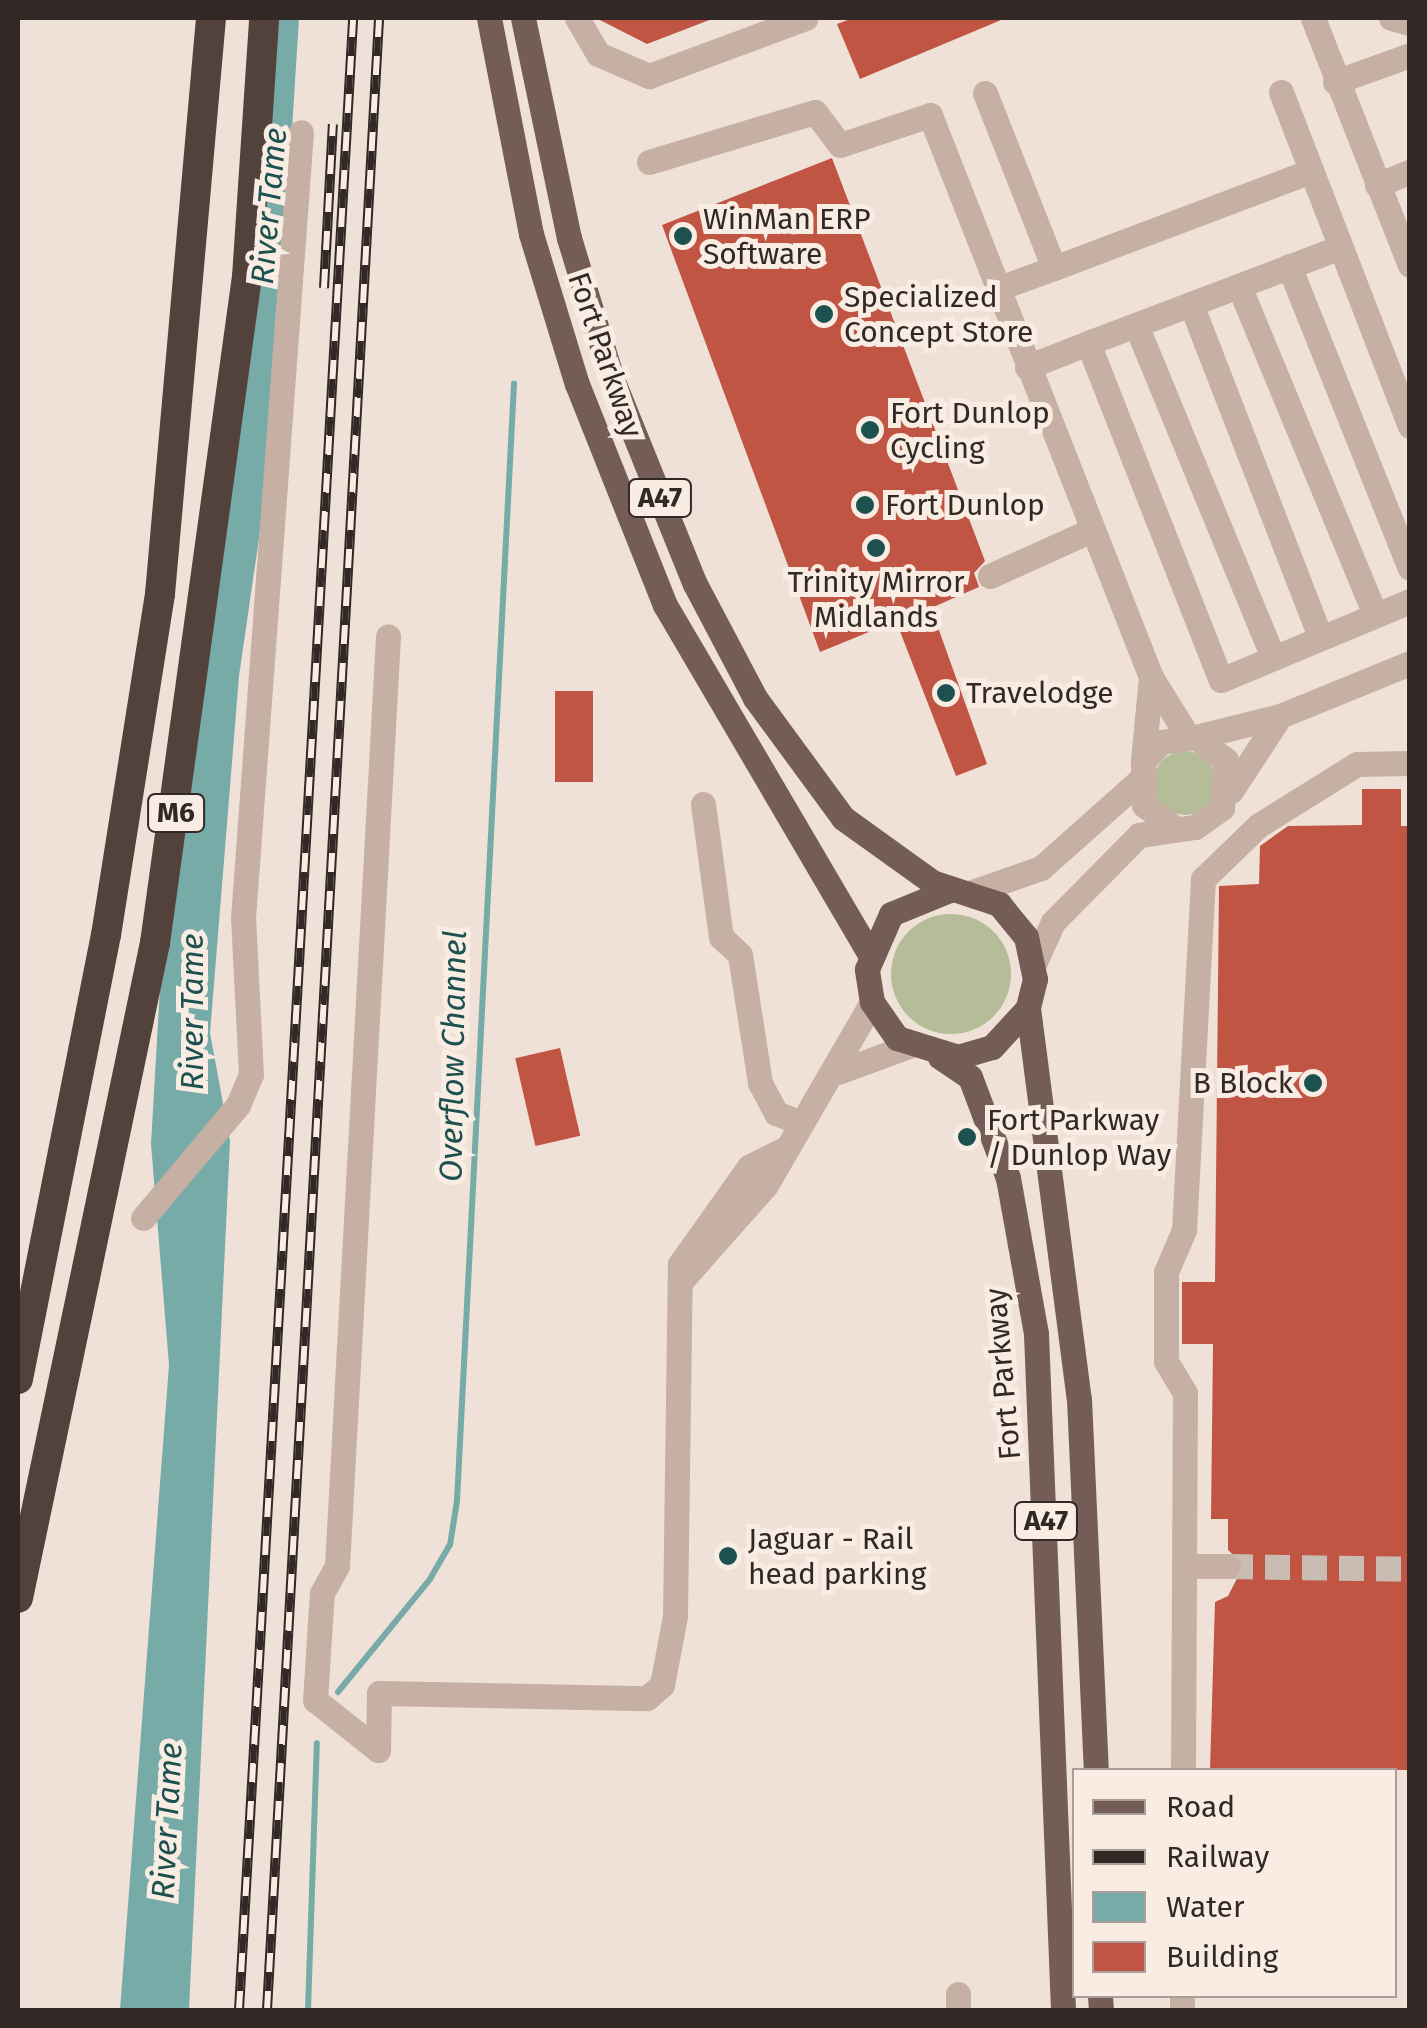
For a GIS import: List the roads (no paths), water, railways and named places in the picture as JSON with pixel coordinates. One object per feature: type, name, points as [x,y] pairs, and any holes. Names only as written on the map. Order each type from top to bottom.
[{"type":"highway","name":"M6","points":[[18,1379],[106,936],[160,594],[212,18]]},
{"type":"highway","name":"M6","points":[[18,1598],[156,943],[243,316],[264,18]]},
{"type":"main road","name":"Fort Parkway","points":[[489,18],[535,248],[577,384],[665,605],[869,952],[872,1002]]},
{"type":"main road","name":"Fort Parkway","points":[[523,18],[585,291],[695,584],[756,698],[842,818],[962,890],[1010,913],[1034,964]]},
{"type":"main road","points":[[869,952],[891,914],[962,890]]},
{"type":"main road","name":"A47","points":[[1034,964],[1028,1008],[1079,1399],[1096,1768]]},
{"type":"main road","points":[[872,1002],[908,1046]]},
{"type":"main road","name":"Fort Parkway","points":[[940,1057],[992,1047],[1028,1008]]},
{"type":"main road","name":"Fort Parkway","points":[[908,1046],[940,1057],[970,1077],[1008,1178],[1036,1334],[1063,2010]]},
{"type":"street","points":[[577,18],[598,54],[649,76],[806,18]]},
{"type":"street","points":[[1313,18],[1410,265]]},
{"type":"street","points":[[1390,18],[1410,23]]},
{"type":"street","points":[[1336,82],[1410,55]]},
{"type":"street","points":[[1281,92],[1338,248],[1410,426]]},
{"type":"street","points":[[985,93],[1054,268]]},
{"type":"street","points":[[649,162],[815,112],[840,146],[930,115],[1151,677],[1192,736],[1226,760],[1228,798]]},
{"type":"street","points":[[142,1218],[238,1105],[251,1075],[243,918],[301,132]]},
{"type":"street","points":[[998,288],[1311,170]]},
{"type":"street","points":[[1377,185],[1410,172]]},
{"type":"street","points":[[1027,366],[1338,248]]},
{"type":"street","points":[[1289,266],[1410,568]]},
{"type":"street","points":[[1239,286],[1375,615]]},
{"type":"street","points":[[1190,304],[1320,637]]},
{"type":"street","points":[[1136,325],[1273,658]]},
{"type":"street","points":[[1088,343],[1221,680],[1410,602]]},
{"type":"street","points":[[990,576],[1092,530]]},
{"type":"street","points":[[388,636],[337,1566],[322,1593],[315,1700],[323,1714],[378,1750],[379,1693],[646,1698],[662,1685],[675,1616],[680,1283],[754,1201],[780,1151],[838,1072],[872,1002]]},
{"type":"street","points":[[962,890],[1015,882],[1054,859],[1141,772],[1161,742],[1280,716],[1410,663]]},
{"type":"street","points":[[1151,677],[1141,772],[1152,814],[1172,826]]},
{"type":"street","points":[[1034,964],[1053,922],[1110,860],[1139,835],[1205,823],[1228,798],[1280,716]]},
{"type":"street","points":[[1183,1768],[1185,1393],[1166,1361],[1166,1272],[1184,1230],[1204,879],[1260,825],[1357,764],[1410,763]]},
{"type":"street","points":[[703,804],[721,938],[740,955],[760,1083],[776,1113],[801,1123]]},
{"type":"street","points":[[838,1072],[908,1046]]},
{"type":"street","points":[[1184,1566],[1228,1566]]},
{"type":"water","name":"River Tame","points":[[271,18],[299,18],[272,449],[239,676],[210,1033],[230,1141],[189,2010],[120,2010],[169,1365],[151,1144],[168,849]]},
{"type":"waterway","name":"Overflow Channel","points":[[338,1692],[430,1579],[450,1545],[457,1501],[514,383]]},
{"type":"waterway","name":"Overflow Channel","points":[[308,2010],[317,1743]]},
{"type":"tunnel","points":[[1228,1566],[1410,1569]]},
{"type":"railway","points":[[239,2010],[353,18]]},
{"type":"railway","points":[[267,2010],[379,18]]},
{"type":"railway","points":[[324,288],[333,124]]},
{"type":"place","name":"WinMan ERP Software","points":[[683,236]]},
{"type":"place","name":"Specialized Concept Store","points":[[824,314]]},
{"type":"place","name":"Fort Dunlop Cycling","points":[[870,430]]},
{"type":"place","name":"Fort Dunlop","points":[[865,505]]},
{"type":"place","name":"Trinity Mirror Midlands","points":[[876,548]]},
{"type":"place","name":"Travelodge","points":[[946,693]]},
{"type":"place","name":"B Block","points":[[1313,1083]]},
{"type":"place","name":"Fort Parkway / Dunlop Way","points":[[967,1137]]},
{"type":"place","name":"Jaguar - Rail head parking","points":[[728,1556]]}]
